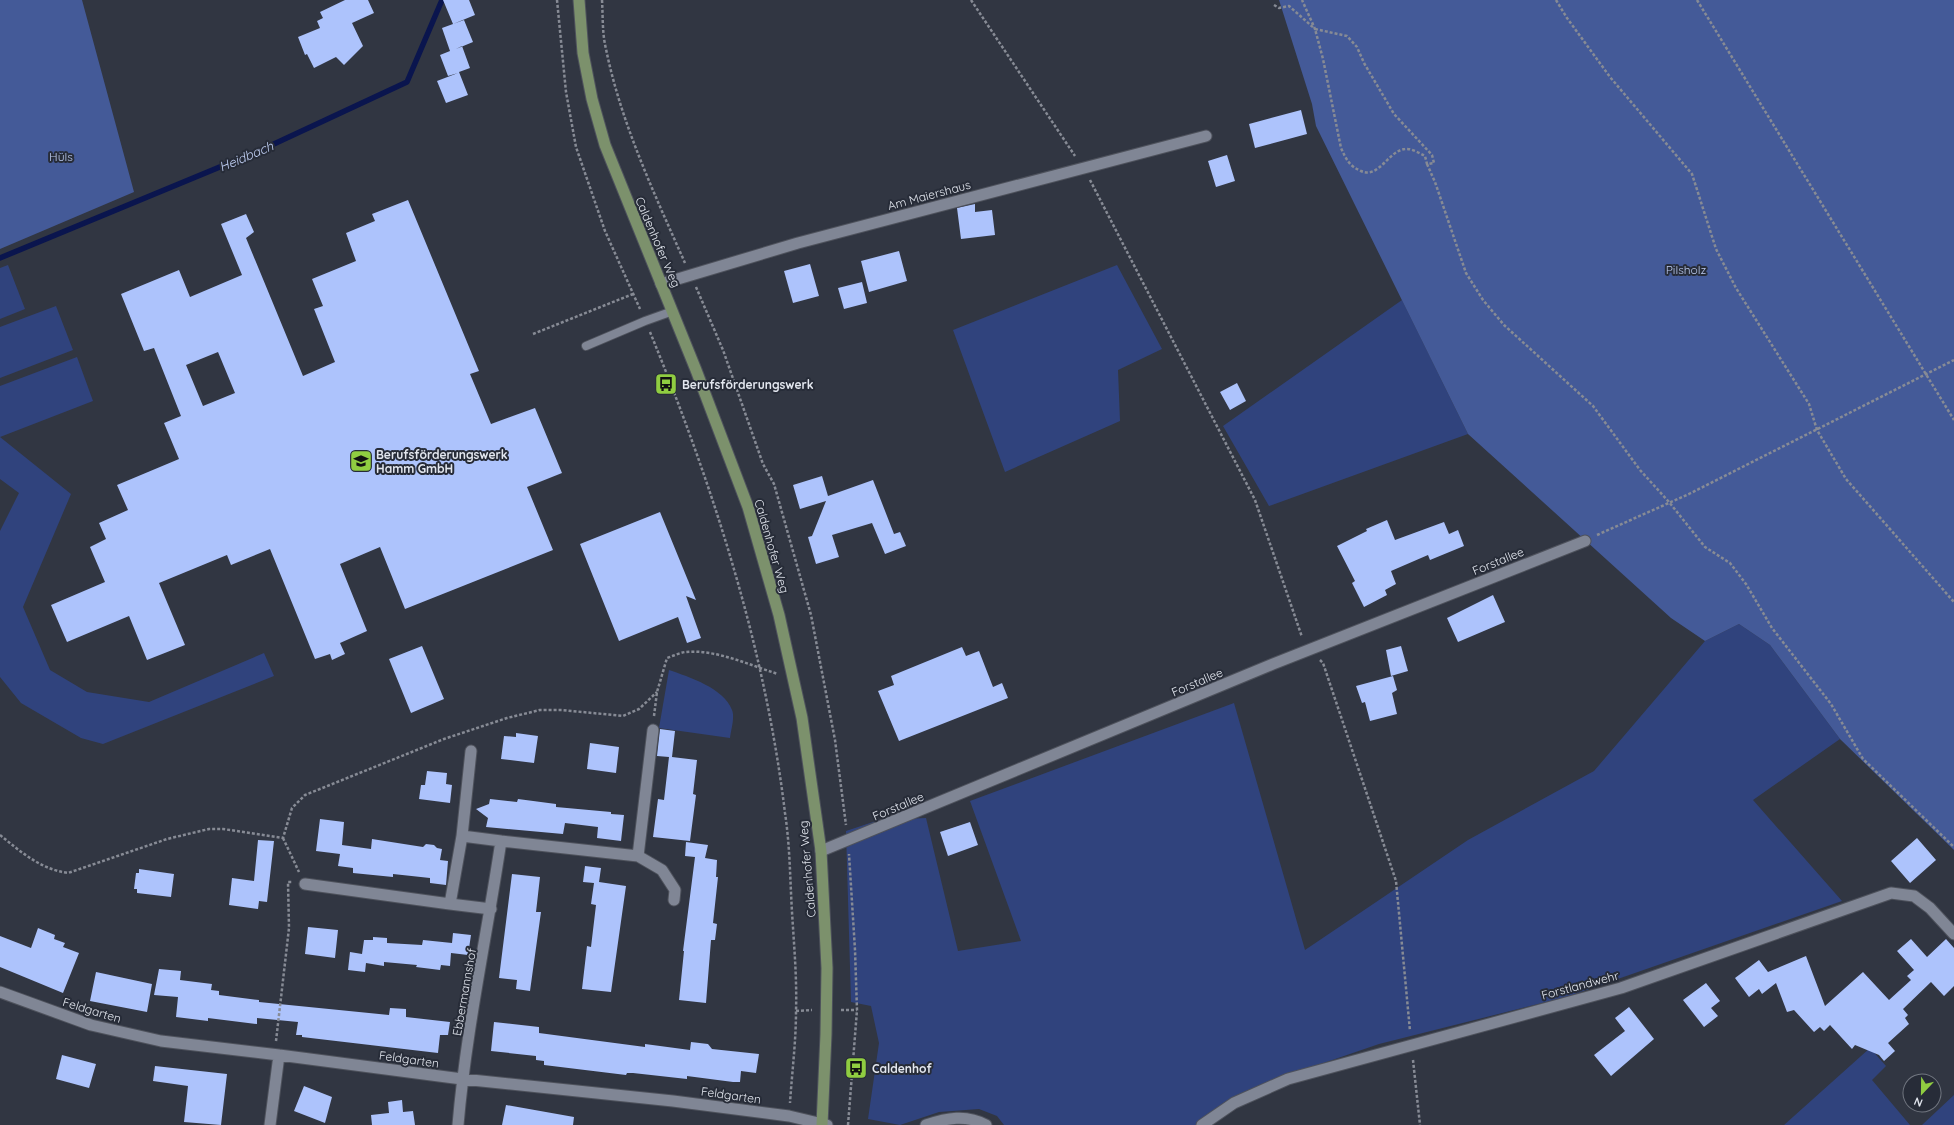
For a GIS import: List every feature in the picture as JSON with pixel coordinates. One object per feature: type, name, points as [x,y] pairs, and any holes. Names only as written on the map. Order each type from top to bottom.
[{"type":"main road","name":"Caldenhofer Weg","points":[[579,0],[583,53],[592,99],[605,145],[672,311],[748,507],[779,615],[802,718],[821,851],[826,968],[824,1124]]},
{"type":"street","name":"Am Maiershaus","points":[[660,284],[798,243],[1206,136]]},
{"type":"street","name":"Forstallee","points":[[821,851],[1310,649],[1585,541]]},
{"type":"street","points":[[638,856],[653,730]]},
{"type":"street","points":[[450,904],[462,836],[471,751]]},
{"type":"street","points":[[462,836],[638,856],[662,870],[675,890],[674,900]]},
{"type":"street","name":"Ebbermannshof","points":[[462,1079],[501,841]]},
{"type":"street","points":[[305,884],[491,909]]},
{"type":"street","name":"Forstlandwehr","points":[[1202,1125],[1234,1103],[1288,1079],[1411,1044],[1621,988],[1891,893],[1914,896],[1930,908],[1954,934]]},
{"type":"street","name":"Feldgarten","points":[[0,992],[91,1025],[153,1040],[277,1054],[462,1079],[673,1101],[789,1116],[824,1124]]},
{"type":"street","points":[[270,1125],[277,1054]]},
{"type":"street","points":[[458,1125],[462,1079]]},
{"type":"street","points":[[926,1125],[943,1119],[962,1117],[978,1120],[986,1125]]},
{"type":"lane","points":[[586,346],[672,311]]},
{"type":"path","points":[[557,0],[566,92],[576,147],[605,230],[682,410],[710,491],[738,583],[760,668],[779,766],[786,816],[796,1011],[789,1116]]},
{"type":"path","points":[[602,0],[605,47],[622,112],[656,199],[723,350],[763,464],[774,484],[811,615],[835,740],[848,841],[855,950],[856,1010],[848,1125]]},
{"type":"path","points":[[971,0],[1074,155],[1084,167],[1255,500],[1303,640],[1323,663],[1396,881],[1420,1125]]},
{"type":"path","points":[[1302,0],[1315,28],[1323,58],[1341,148],[1347,162],[1365,172],[1374,172],[1398,151],[1409,149],[1425,156],[1466,273],[1482,300],[1504,325],[1593,406],[1640,470],[1669,502],[1705,547],[1730,563],[1746,584],[1772,628],[1831,704],[1863,759],[1954,847]]},
{"type":"path","points":[[1556,0],[1567,18],[1610,77],[1692,174],[1716,249],[1736,288],[1809,404],[1817,430],[1846,480],[1954,602]]},
{"type":"path","points":[[1697,0],[1954,420]]},
{"type":"path","points":[[1274,5],[1279,8],[1289,6],[1315,28],[1347,36],[1357,47],[1364,63],[1394,114],[1432,156],[1434,163],[1427,164]]},
{"type":"path","points":[[533,334],[633,294]]},
{"type":"path","points":[[1585,541],[1689,494],[1954,360]]},
{"type":"path","points":[[653,730],[657,692],[667,658],[684,652],[700,652],[721,656],[793,679]]},
{"type":"path","points":[[305,884],[283,838],[292,808],[305,795],[444,739],[507,718],[540,710],[562,710],[623,716],[638,709],[657,692]]},
{"type":"path","points":[[0,835],[41,866],[54,871],[68,873],[167,839],[209,829],[223,829],[283,838]]},
{"type":"path","points":[[277,1054],[289,928],[288,882],[305,884]]},
{"type":"shaded area","points":[[8,265],[25,309],[0,319],[0,268]]},
{"type":"shaded area","points":[[1117,265],[1162,349],[1118,370],[1120,421],[1005,472],[953,330]]},
{"type":"shaded area","points":[[1402,300],[1468,434],[1269,506],[1223,426]]},
{"type":"shaded area","points":[[56,306],[73,350],[0,378],[0,327]]},
{"type":"shaded area","points":[[77,357],[93,401],[0,437],[0,386]]},
{"type":"shaded area","points":[[0,437],[71,494],[23,607],[50,670],[87,692],[149,702],[264,653],[274,676],[103,744],[81,738],[21,703],[0,677],[0,531],[19,493],[0,479]]},
{"type":"shaded area","points":[[1739,624],[1770,645],[1840,739],[1753,800],[1842,901],[1566,997],[1379,1044],[1306,1069],[1199,1125],[1004,1125],[997,1116],[979,1109],[939,1112],[900,1125],[868,1119],[879,1043],[871,1006],[851,1002],[846,831],[879,820],[926,818],[958,951],[1021,941],[970,801],[1234,703],[1305,950],[1468,840],[1594,771],[1705,641]]},
{"type":"shaded area","points":[[669,670],[705,684],[722,695],[728,702],[733,713],[730,738],[659,728]]},
{"type":"shaded area","points":[[1870,1048],[1886,1066],[1872,1080],[1910,1125],[1784,1125]]},
{"type":"shaded area","points":[[1954,1095],[1954,1125],[1922,1125],[1935,1113],[1942,1113],[1942,1106]]},
{"type":"green space","name":"Hüls","points":[[0,0],[82,0],[134,192],[0,249]]},
{"type":"green space","name":"Pilsholz","points":[[1279,0],[1954,0],[1954,850],[1840,739],[1770,645],[1739,624],[1705,641],[1671,618],[1468,434],[1316,126],[1312,104]]},
{"type":"building","points":[[345,0],[368,0],[374,13],[352,23],[363,46],[344,65],[336,57],[314,68],[307,54],[305,55],[298,37],[320,28],[317,21],[323,18],[320,12]]},
{"type":"building","points":[[443,0],[469,0],[475,15],[453,24]]},
{"type":"building","points":[[464,20],[473,42],[462,46],[470,68],[459,72],[468,95],[446,103],[437,81],[458,73],[448,76],[440,55],[450,51],[442,28]]},
{"type":"building","points":[[1301,110],[1307,134],[1255,148],[1249,124]]},
{"type":"building","points":[[1227,155],[1235,181],[1216,187],[1208,161]]},
{"type":"building","points":[[408,200],[479,371],[470,374],[491,424],[535,408],[562,473],[527,487],[553,550],[405,609],[380,547],[340,564],[367,631],[340,643],[345,654],[332,660],[330,654],[315,659],[270,549],[231,565],[227,555],[159,583],[185,645],[147,660],[129,616],[67,642],[51,605],[105,582],[90,547],[106,539],[99,523],[128,510],[117,485],[179,459],[164,423],[181,416],[154,348],[144,351],[121,294],[179,270],[190,297],[242,275],[221,224],[246,214],[254,232],[246,238],[303,376],[335,362],[314,309],[323,306],[312,279],[356,261],[346,233],[375,221],[372,214]],"holes":[[[218,352],[235,393],[203,406],[186,365]]]},
{"type":"building","points":[[975,204],[975,212],[992,210],[995,235],[961,239],[957,208]]},
{"type":"building","points":[[899,251],[907,281],[869,292],[861,261]]},
{"type":"building","points":[[810,264],[819,296],[793,303],[784,271]]},
{"type":"building","points":[[862,282],[867,303],[844,309],[838,288]]},
{"type":"building","points":[[1237,383],[1246,401],[1230,410],[1220,392]]},
{"type":"building","points":[[822,476],[828,496],[873,480],[894,534],[900,532],[906,546],[885,554],[872,523],[832,535],[839,557],[816,564],[808,537],[812,536],[826,501],[800,509],[793,485]]},
{"type":"building","points":[[660,512],[696,600],[686,596],[701,638],[687,643],[678,617],[619,641],[580,544]]},
{"type":"building","points":[[1387,520],[1395,540],[1444,522],[1449,534],[1458,530],[1464,546],[1430,560],[1428,555],[1391,571],[1396,584],[1385,590],[1387,595],[1364,607],[1352,583],[1355,581],[1337,546],[1367,531],[1366,529]]},
{"type":"building","points":[[1493,595],[1505,622],[1458,642],[1447,618]]},
{"type":"building","points":[[422,646],[444,699],[411,713],[389,659]]},
{"type":"building","points":[[1401,646],[1408,671],[1391,676],[1386,650]]},
{"type":"building","points":[[962,647],[966,656],[979,651],[993,687],[1002,683],[1008,698],[899,741],[878,691],[894,685],[891,676]]},
{"type":"building","points":[[1393,676],[1397,690],[1392,693],[1397,714],[1370,721],[1365,702],[1362,703],[1356,686]]},
{"type":"building","points":[[660,729],[675,731],[672,757],[697,760],[693,794],[696,795],[690,841],[653,837],[658,799],[664,800],[669,757],[657,756]]},
{"type":"building","points":[[516,733],[538,736],[534,763],[501,759],[504,736],[516,737]]},
{"type":"building","points":[[590,743],[619,747],[616,773],[587,769]]},
{"type":"building","points":[[427,771],[447,773],[446,784],[452,785],[450,803],[419,799],[421,785],[425,785]]},
{"type":"building","points":[[490,799],[517,802],[518,799],[556,804],[556,807],[611,812],[611,814],[624,815],[621,841],[597,838],[598,827],[565,823],[563,834],[486,827],[488,818],[476,809],[489,804]]},
{"type":"building","points":[[320,819],[344,822],[342,845],[371,849],[372,839],[423,847],[426,844],[434,845],[437,848],[442,849],[440,860],[448,861],[446,885],[430,883],[430,878],[393,874],[393,877],[353,873],[353,868],[338,866],[340,854],[316,851]]},
{"type":"building","points":[[970,822],[978,845],[948,856],[940,832]]},
{"type":"building","points":[[1917,838],[1936,860],[1910,883],[1891,861]]},
{"type":"building","points":[[258,840],[274,841],[267,902],[259,901],[258,909],[229,905],[232,878],[254,881]]},
{"type":"building","points":[[686,842],[708,845],[705,858],[717,860],[716,877],[718,877],[713,923],[717,924],[715,940],[711,940],[706,1003],[679,1000],[683,951],[695,857],[685,856]]},
{"type":"building","points":[[585,866],[601,868],[599,882],[626,886],[611,992],[582,989],[587,946],[591,947],[596,905],[591,904],[594,883],[583,882]]},
{"type":"building","points":[[139,869],[174,874],[171,897],[137,893],[137,889],[134,889],[136,873],[139,873]]},
{"type":"building","points":[[512,874],[540,877],[536,912],[541,912],[530,991],[516,989],[517,980],[499,978]]},
{"type":"building","points":[[308,927],[338,930],[335,958],[305,954]]},
{"type":"building","points":[[38,928],[55,935],[54,939],[65,943],[63,947],[79,953],[63,993],[0,967],[0,936],[31,948]]},
{"type":"building","points":[[453,933],[471,935],[468,955],[451,953],[450,966],[441,965],[440,970],[416,967],[417,965],[384,962],[384,966],[366,963],[365,972],[348,970],[350,952],[362,954],[364,940],[373,940],[373,937],[387,938],[387,943],[422,945],[423,940],[452,943]]},
{"type":"building","points":[[1911,939],[1927,957],[1946,939],[1954,948],[1954,986],[1944,996],[1931,982],[1903,1009],[1908,1015],[1905,1018],[1909,1024],[1888,1043],[1895,1051],[1884,1061],[1879,1055],[1855,1045],[1852,1049],[1830,1025],[1824,1031],[1820,1027],[1814,1032],[1794,1010],[1787,1012],[1776,983],[1762,994],[1759,989],[1749,997],[1735,978],[1759,960],[1768,972],[1806,956],[1825,1006],[1863,972],[1889,1000],[1911,980],[1907,976],[1914,970],[1897,951]]},
{"type":"building","points":[[159,969],[181,971],[180,980],[212,984],[211,990],[219,991],[219,995],[259,1000],[259,1002],[389,1015],[390,1008],[406,1009],[406,1017],[450,1022],[448,1035],[440,1035],[438,1053],[302,1037],[302,1035],[296,1035],[298,1022],[257,1018],[257,1024],[208,1018],[208,1021],[176,1017],[178,997],[154,995]]},
{"type":"building","points":[[96,972],[152,984],[147,1012],[90,1001]]},
{"type":"building","points":[[1706,983],[1720,1001],[1711,1008],[1718,1016],[1704,1027],[1683,1000]]},
{"type":"building","points":[[1629,1007],[1654,1039],[1611,1076],[1594,1055],[1625,1031],[1615,1018]]},
{"type":"building","points":[[494,1022],[539,1027],[539,1033],[645,1047],[645,1044],[690,1050],[691,1042],[708,1044],[712,1049],[759,1054],[756,1073],[741,1071],[740,1082],[687,1076],[687,1079],[633,1073],[627,1073],[626,1075],[544,1065],[544,1061],[536,1060],[536,1056],[491,1051]]},
{"type":"building","points":[[62,1055],[96,1064],[89,1088],[56,1079]]},
{"type":"building","points":[[155,1066],[227,1074],[221,1125],[184,1122],[188,1086],[153,1081]]},
{"type":"building","points":[[304,1086],[332,1097],[325,1123],[294,1111]]},
{"type":"building","points":[[402,1100],[403,1112],[413,1111],[415,1125],[372,1125],[371,1115],[389,1113],[388,1102]]},
{"type":"building","points":[[506,1105],[574,1117],[573,1125],[502,1125]]},
{"type":"waterway","name":"Heidbach","points":[[0,258],[261,150],[407,82],[442,0]]},
{"type":"place","name":"Berufsförderungswerk","points":[[666,384]]},
{"type":"place","name":"Berufsförderungswerk Hamm GmbH","points":[[361,461]]},
{"type":"place","name":"Caldenhof","points":[[856,1068]]}]
